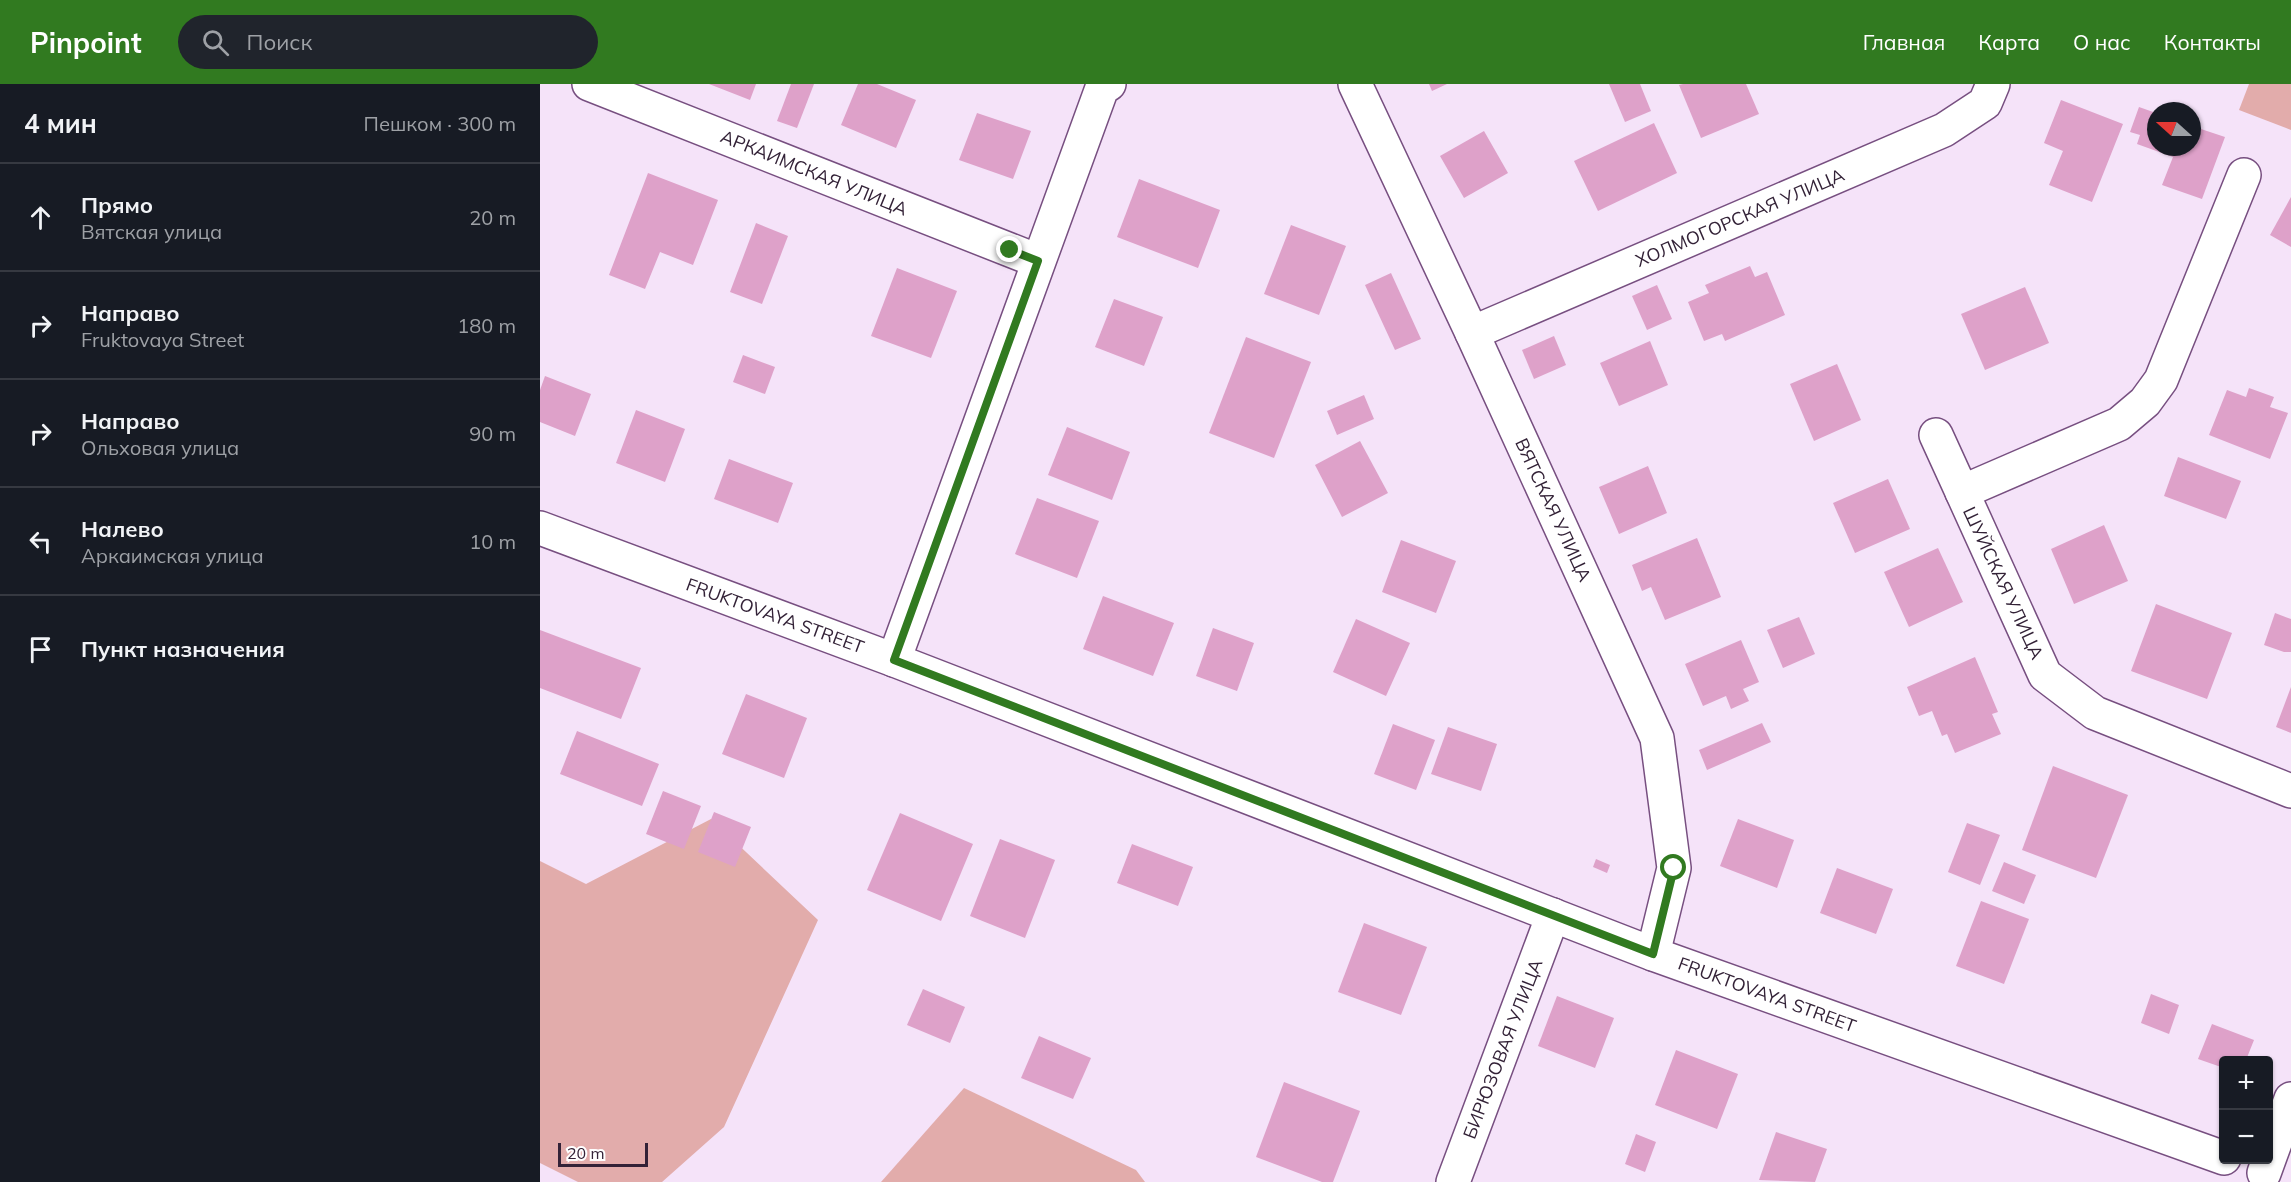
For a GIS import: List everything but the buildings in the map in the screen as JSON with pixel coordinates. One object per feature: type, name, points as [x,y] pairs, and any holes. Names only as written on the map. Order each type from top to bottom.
[{"type":"street","name":"АРКАИМСКАЯ УЛИЦА","points":[[589,84],[1038,261]]},
{"type":"street","name":"ВЯТСКАЯ УЛИЦА","points":[[1355,84],[1658,738],[1674,868],[1653,954]]},
{"type":"street","name":"ХОЛМОГОРСКАЯ УЛИЦА","points":[[1472,333],[1944,130],[1984,103],[1993,84]]},
{"type":"street","points":[[894,660],[1038,261],[1106,86]]},
{"type":"street","name":"ШУЙСКАЯ УЛИЦА","points":[[2244,175],[2161,380],[2145,402],[2119,424],[1962,492],[2045,675],[2095,712],[2291,791]]},
{"type":"street","points":[[1936,435],[1962,492]]},
{"type":"street","name":"FRUKTOVAYA STREET","points":[[540,528],[894,660],[1653,954],[2219,1157]]},
{"type":"street","name":"БИРЮЗОВАЯ УЛИЦА","points":[[1453,1182],[1553,915]]},
{"type":"street","points":[[2277,1176],[2291,1099]]},
{"type":"street","name":"FRUKTOVAYA STREET","points":[[2240,1164],[2277,1176]]},
{"type":"shaded area","points":[[2249,84],[2291,84],[2291,130],[2239,110]]},
{"type":"shaded area","points":[[711,819],[818,920],[724,1127],[662,1182],[578,1182],[540,1163],[540,861],[586,884]]},
{"type":"shaded area","points":[[964,1088],[1136,1170],[1145,1182],[881,1182]]},
{"type":"route","points":[[1010,250],[1038,261],[894,660],[1653,954],[1674,868]]}]
